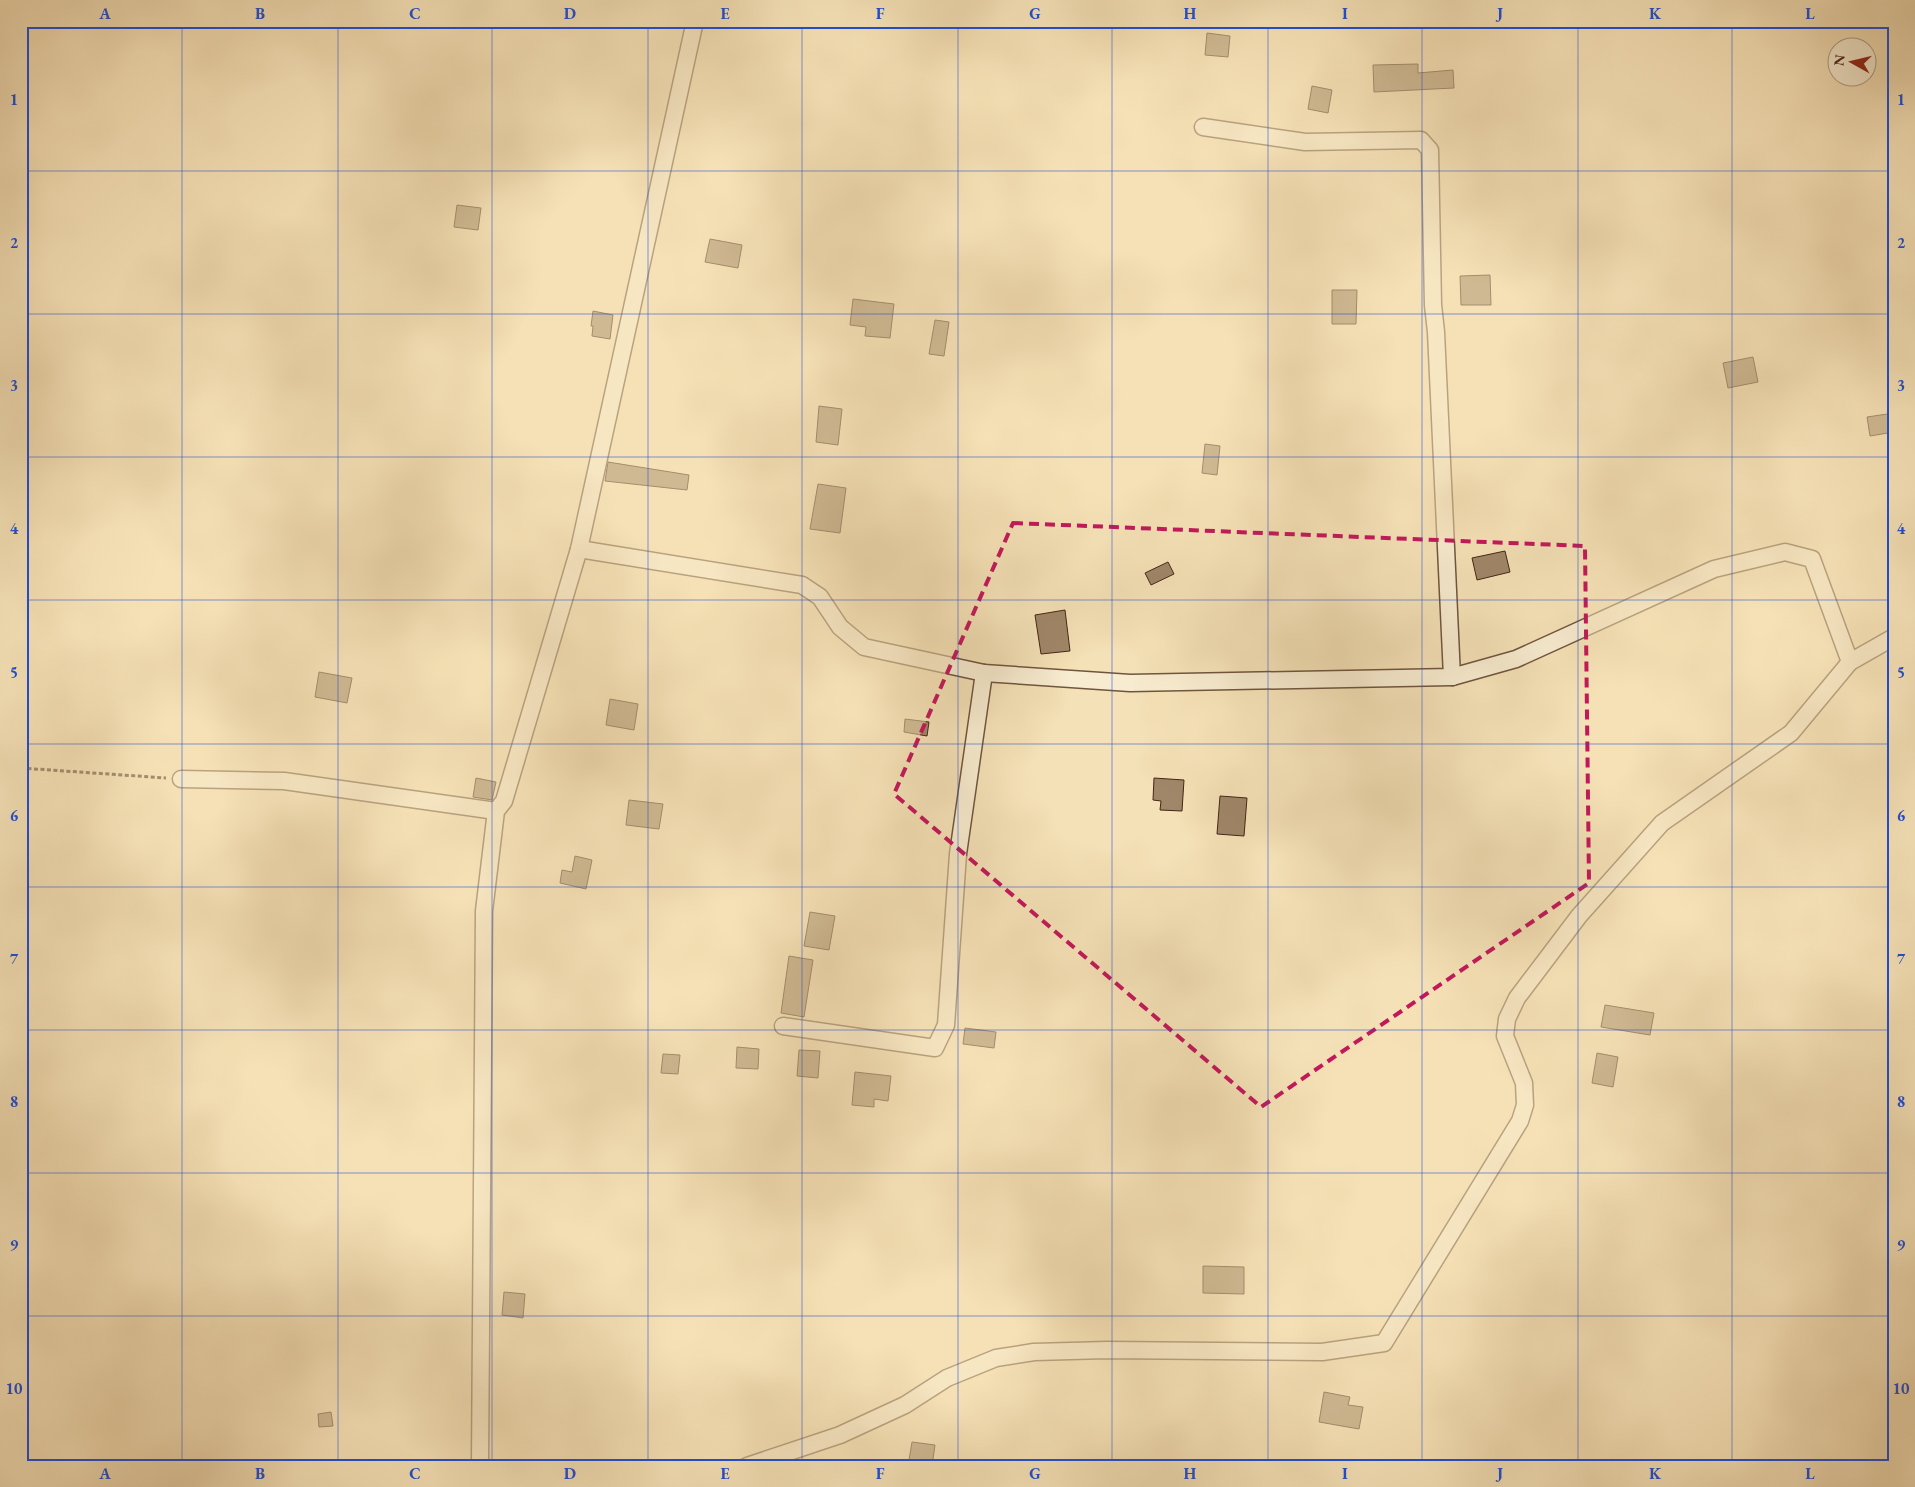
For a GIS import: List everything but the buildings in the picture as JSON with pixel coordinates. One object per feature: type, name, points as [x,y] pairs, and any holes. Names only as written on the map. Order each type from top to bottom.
[{"type":"street","points":[[480,1466],[484,911],[496,811],[504,801],[578,549],[695,21]]},
{"type":"street","points":[[1204,127],[1305,142],[1421,140],[1430,150],[1433,305],[1436,332],[1452,677]]},
{"type":"street","points":[[578,549],[802,585],[820,596],[840,627],[864,647],[984,673],[1130,683],[1452,677],[1516,659],[1714,569],[1785,552],[1812,559],[1850,662]]},
{"type":"street","points":[[747,1466],[840,1435],[905,1405],[947,1378],[996,1358],[1034,1352],[1107,1350],[1322,1352],[1384,1343],[1520,1121],[1525,1105],[1524,1083],[1505,1036],[1506,1019],[1516,998],[1579,916],[1662,824],[1791,733],[1850,662],[1894,637]]},
{"type":"street","points":[[784,1026],[935,1048],[946,1025],[958,854],[984,673]]},
{"type":"street","points":[[181,779],[284,781],[496,811]]},
{"type":"path","points":[[21,768],[181,779]]},
{"type":"highlighted area","points":[[1013,523],[1585,546],[1589,883],[1261,1107],[894,794]]}]
